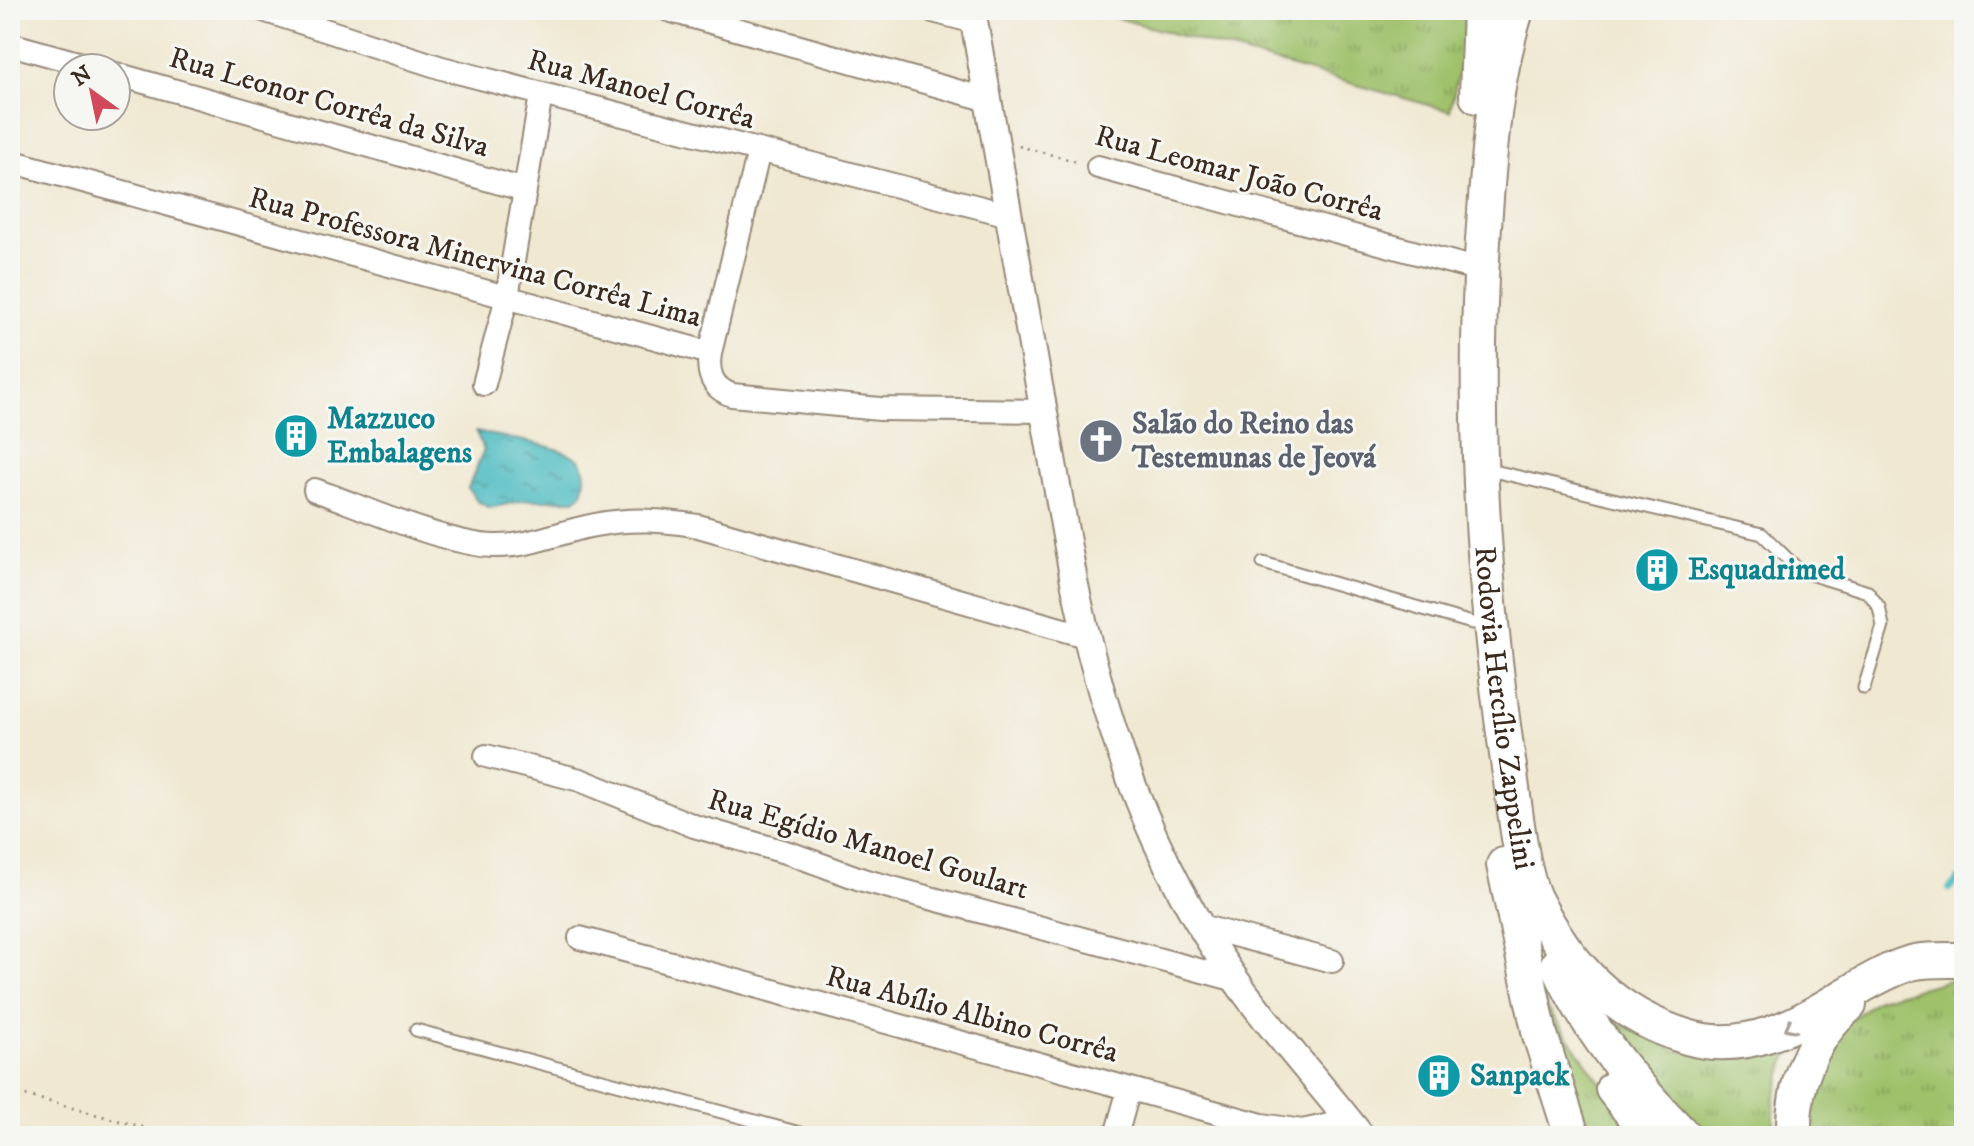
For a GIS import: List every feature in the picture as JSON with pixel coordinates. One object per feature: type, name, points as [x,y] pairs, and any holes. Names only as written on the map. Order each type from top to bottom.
[{"type":"main road","name":"Rodovia Hercílio Zappelini","points":[[1480,10],[1461,315],[1462,474],[1472,623],[1491,791],[1523,906],[1609,998],[1640,1020],[1692,1039],[1727,1043],[1779,1034],[1882,975],[1912,962],[1964,960]]},
{"type":"main road","name":"Rodovia Hercílio Zappelini","points":[[1516,10],[1497,75],[1491,122],[1479,302],[1481,468],[1499,699],[1540,1035],[1572,1136]]},
{"type":"main road","points":[[1523,906],[1545,984],[1601,1074],[1650,1136]]},
{"type":"main road","points":[[1523,906],[1594,1030],[1638,1089],[1684,1136]]},
{"type":"main road","points":[[1794,1136],[1795,1105],[1814,1044],[1834,1018],[1882,975]]},
{"type":"street","name":"Rua Manoel Corrêa","points":[[263,10],[442,68],[1009,215]]},
{"type":"street","points":[[668,10],[989,100]]},
{"type":"street","points":[[929,10],[974,16],[1085,636],[1099,691],[1129,781],[1153,837],[1200,926],[1236,980],[1355,1128]]},
{"type":"street","points":[[10,44],[52,56]]},
{"type":"street","name":"Rua Leonor Corrêa da Silva","points":[[132,79],[525,190]]},
{"type":"street","points":[[484,384],[507,297],[541,95]]},
{"type":"street","points":[[710,353],[759,151]]},
{"type":"street","name":"Rua Professora Minervina Corrêa Lima","points":[[10,161],[710,353],[710,376],[716,386],[732,395],[880,409],[1043,411]]},
{"type":"street","name":"Rua Leomar João Corrêa","points":[[1098,167],[1465,266]]},
{"type":"street","points":[[315,490],[461,541],[491,546],[516,545],[594,525],[631,520],[665,520],[698,526],[1085,636]]},
{"type":"street","name":"Rua Egídio Manoel Goulart","points":[[486,756],[580,780],[694,826],[792,854],[863,880],[1236,980]]},
{"type":"street","points":[[1200,926],[1332,961]]},
{"type":"street","name":"Rua Abílio Albino Corrêa","points":[[580,938],[1283,1129],[1355,1128]]},
{"type":"street","points":[[1116,1136],[1129,1089]]},
{"type":"lane","points":[[1481,468],[1762,534],[1800,571],[1868,592],[1879,607],[1883,626],[1864,688]]},
{"type":"lane","points":[[1263,563],[1472,623]]},
{"type":"lane","points":[[416,1030],[811,1136]]},
{"type":"path","name":"Rua Leomar João Corrêa","points":[[996,140],[1098,167]]},
{"type":"path","points":[[10,1091],[175,1136]]},
{"type":"green space","points":[[1089,10],[1465,10],[1464,46],[1450,111]]},
{"type":"green space","points":[[1950,980],[1964,982],[1964,1136],[1808,1136],[1805,1113],[1831,1035],[1878,999]]},
{"type":"green space","points":[[1544,1003],[1638,1136],[1587,1136]]},
{"type":"green space","points":[[1603,1015],[1676,1051],[1734,1054],[1792,1041],[1774,1100],[1774,1136],[1700,1136],[1642,1077]]},
{"type":"water","points":[[476,432],[549,447],[574,456],[584,470],[582,493],[575,500],[526,500],[490,508],[477,501],[468,488],[484,450]]},
{"type":"waterway","points":[[1949,889],[1964,874]]},
{"type":"place","name":"Mazzuco Embalagens","points":[[296,436]]},
{"type":"place","name":"Salão do Reino das Testemunas de Jeová","points":[[1101,441]]},
{"type":"place","name":"Esquadrimed","points":[[1657,570]]},
{"type":"place","name":"Sanpack","points":[[1439,1076]]}]
